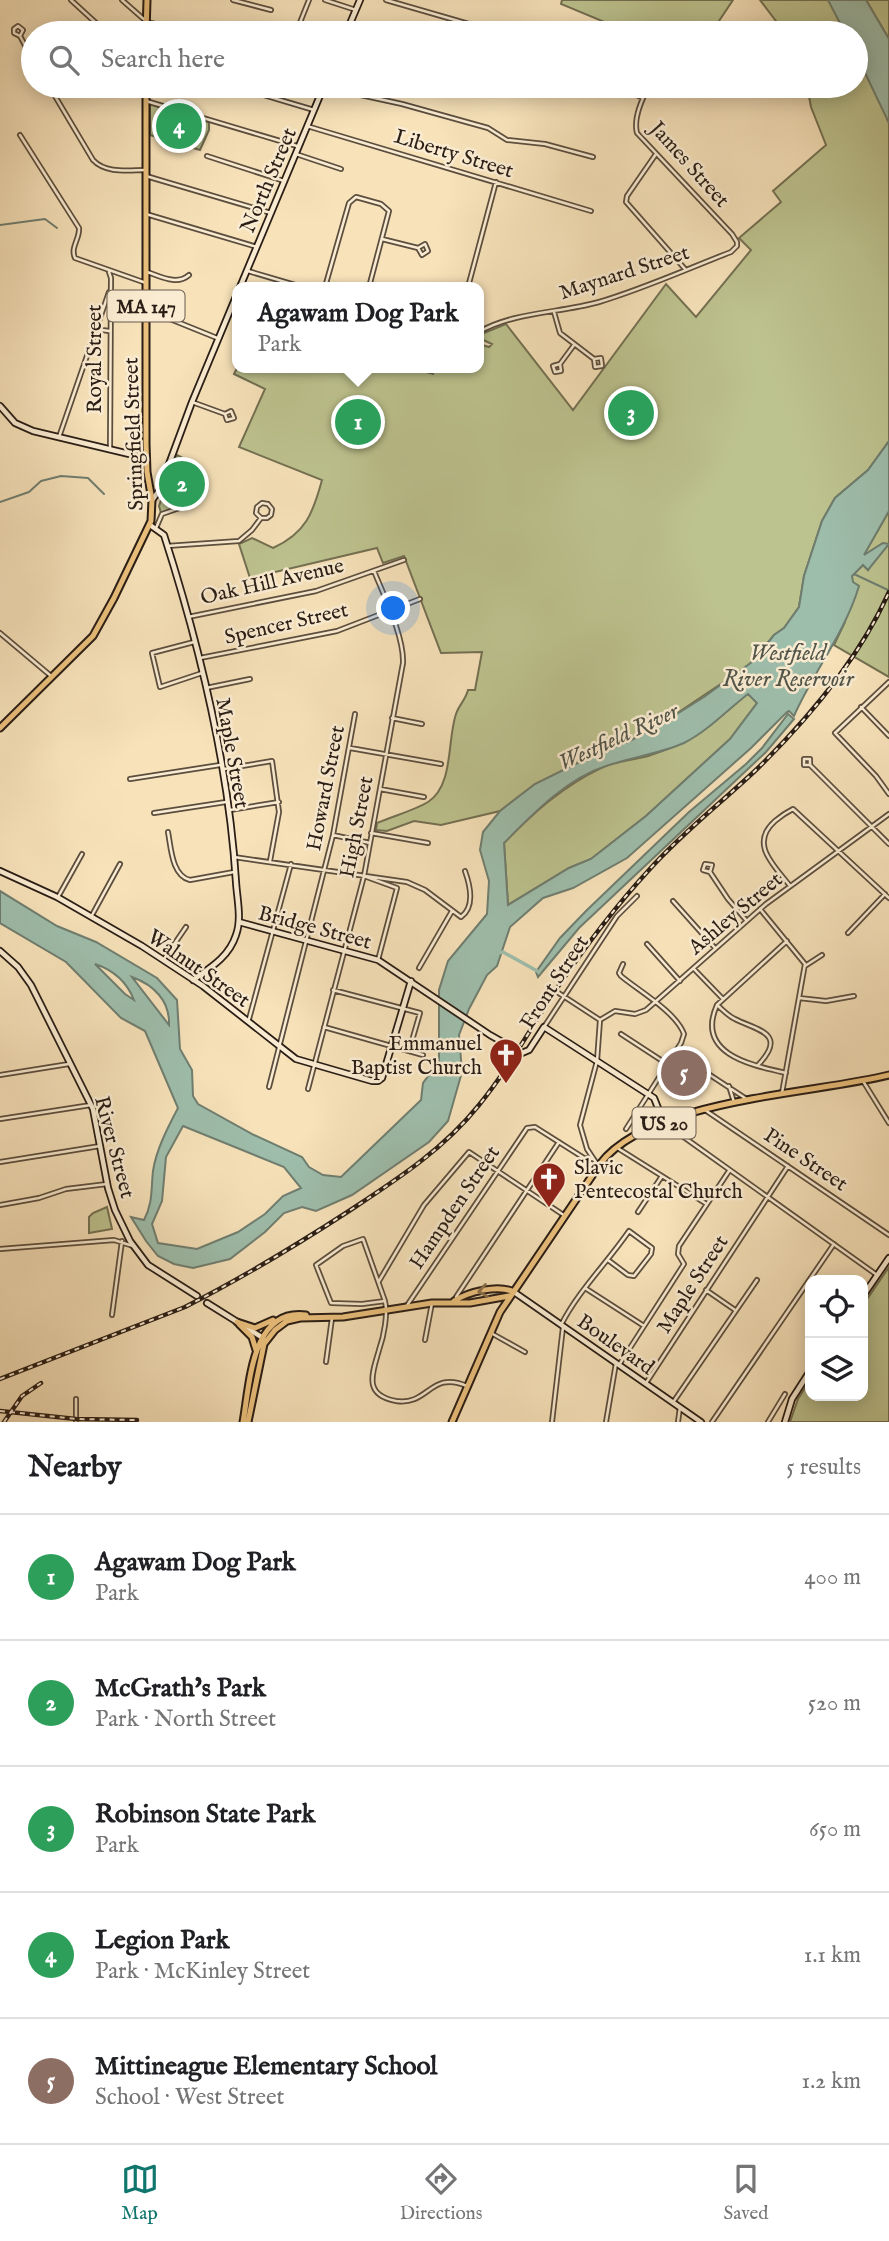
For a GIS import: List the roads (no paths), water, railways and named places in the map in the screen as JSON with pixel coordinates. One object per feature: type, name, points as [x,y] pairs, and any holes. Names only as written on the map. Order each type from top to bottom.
[{"type":"main road","points":[[146,21],[147,0]]},
{"type":"main road","points":[[351,21],[360,0]]},
{"type":"main road","name":"North Street","points":[[242,282],[319,98]]},
{"type":"main road","name":"Springfield Street","points":[[0,728],[97,630],[153,526],[146,458],[146,101]]},
{"type":"main road","points":[[152,500],[159,491],[232,306]]},
{"type":"main road","points":[[0,406],[21,426],[59,438],[146,458]]},
{"type":"main road","name":"Maple Street","points":[[153,526],[164,535],[206,688],[234,857],[239,922],[236,936],[226,954],[193,980]]},
{"type":"main road","name":"Walnut Street","points":[[0,871],[57,897],[163,960],[296,1059],[372,1081],[380,1080],[385,1074],[392,1046]]},
{"type":"main road","name":"Bridge Street","points":[[239,922],[378,960],[453,1009]]},
{"type":"main road","name":"River Street","points":[[0,951],[18,967],[31,985],[91,1105],[107,1184],[117,1216],[133,1245],[148,1265],[197,1296]]},
{"type":"main road","points":[[392,1046],[411,981]]},
{"type":"main road","name":"Front Street","points":[[453,1009],[523,1053],[531,1048],[544,1027]]},
{"type":"main road","points":[[544,1027],[648,1094],[655,1100],[664,1123]]},
{"type":"main road","name":"US 20","points":[[453,1422],[499,1315],[599,1166],[617,1147],[664,1123],[734,1102],[889,1075]]},
{"type":"main road","points":[[868,1288],[889,1258]]},
{"type":"main road","points":[[453,1301],[462,1296],[498,1289],[514,1292]]},
{"type":"main road","points":[[246,1422],[264,1338],[291,1319],[332,1318],[453,1301],[491,1301],[503,1299],[514,1292]]},
{"type":"main road","name":"Boulevard","points":[[514,1292],[701,1422]]},
{"type":"main road","points":[[491,1301],[499,1308],[499,1315]]},
{"type":"main road","points":[[207,1303],[264,1338]]},
{"type":"main road","points":[[237,1322],[255,1328],[292,1314],[321,1318]]},
{"type":"main road","points":[[255,1358],[275,1322],[292,1314]]},
{"type":"main road","points":[[237,1322],[252,1337],[255,1346],[246,1422]]},
{"type":"main road","points":[[785,1422],[792,1399],[805,1379]]},
{"type":"street","points":[[71,0],[94,21]]},
{"type":"street","points":[[122,0],[145,21]]},
{"type":"street","points":[[233,0],[271,9]]},
{"type":"street","points":[[299,21],[309,0]]},
{"type":"street","points":[[326,0],[356,10]]},
{"type":"street","points":[[386,0],[459,21]]},
{"type":"street","points":[[55,98],[99,167],[146,173],[271,213]]},
{"type":"street","points":[[274,98],[314,110]]},
{"type":"street","points":[[376,98],[488,128],[507,140],[545,144],[593,157]]},
{"type":"street","name":"James Street","points":[[643,98],[635,126],[637,133],[732,234],[737,246]]},
{"type":"street","points":[[146,101],[299,146]]},
{"type":"street","name":"Liberty Street","points":[[307,126],[591,211]]},
{"type":"street","points":[[20,135],[79,228],[73,250],[75,257],[146,283]]},
{"type":"street","points":[[296,154],[341,169]]},
{"type":"street","points":[[656,155],[627,196],[626,202],[685,270]]},
{"type":"street","points":[[207,156],[284,181]]},
{"type":"street","points":[[469,282],[496,182]]},
{"type":"street","points":[[326,282],[350,201],[359,197],[381,204],[389,215],[370,282]]},
{"type":"street","points":[[146,214],[257,247]]},
{"type":"street","points":[[382,239],[418,248]]},
{"type":"street","name":"Maynard Street","points":[[484,329],[502,320],[554,312],[603,300],[731,252],[737,246]]},
{"type":"street","name":"Royal Street","points":[[106,270],[110,276],[110,450]]},
{"type":"street","points":[[247,271],[285,282]]},
{"type":"street","points":[[146,272],[178,281],[189,275]]},
{"type":"street","points":[[59,438],[110,288]]},
{"type":"street","points":[[554,312],[559,333],[594,359]]},
{"type":"street","points":[[165,317],[219,338]]},
{"type":"street","points":[[95,329],[110,331]]},
{"type":"street","points":[[560,364],[575,345]]},
{"type":"street","points":[[192,402],[225,414]]},
{"type":"street","points":[[153,526],[162,513],[194,503]]},
{"type":"street","points":[[262,503],[268,504],[272,509],[271,514],[267,518],[261,518],[256,513],[257,507],[262,503]]},
{"type":"street","points":[[167,545],[239,541],[261,518]]},
{"type":"street","name":"Oak Hill Avenue","points":[[188,617],[316,591],[404,560]]},
{"type":"street","name":"High Street","points":[[307,1089],[364,876],[403,659],[390,611],[374,571]]},
{"type":"street","name":"Spencer Street","points":[[198,659],[337,631],[419,599]]},
{"type":"street","points":[[0,633],[52,677]]},
{"type":"street","points":[[194,642],[152,653],[160,687],[202,673]]},
{"type":"street","points":[[206,688],[250,679]]},
{"type":"street","points":[[889,682],[835,733],[872,771],[889,794]]},
{"type":"street","points":[[861,707],[889,736]]},
{"type":"street","name":"Howard Street","points":[[269,1087],[326,869],[355,714]]},
{"type":"street","points":[[392,718],[422,724]]},
{"type":"street","points":[[350,748],[441,764]]},
{"type":"street","points":[[130,779],[272,761],[279,817],[270,861]]},
{"type":"street","points":[[810,765],[889,844]]},
{"type":"street","points":[[380,789],[424,797]]},
{"type":"street","points":[[154,813],[226,802]]},
{"type":"street","points":[[228,810],[278,802]]},
{"type":"street","points":[[790,886],[767,854],[763,841],[766,830],[787,812],[795,810],[889,898]]},
{"type":"street","name":"Ashley Street","points":[[600,1020],[613,1011],[637,1014],[656,1003],[760,909],[889,814]]},
{"type":"street","points":[[168,832],[177,872],[184,879],[235,872]]},
{"type":"street","points":[[372,833],[429,843]]},
{"type":"street","points":[[333,835],[370,843]]},
{"type":"street","points":[[57,897],[82,854]]},
{"type":"street","points":[[234,857],[412,883],[461,917],[465,915],[470,899],[465,871]]},
{"type":"street","points":[[91,917],[120,864]]},
{"type":"street","points":[[248,1022],[291,864]]},
{"type":"street","points":[[710,872],[747,921]]},
{"type":"street","points":[[364,876],[397,888],[378,960]]},
{"type":"street","points":[[848,933],[885,894]]},
{"type":"street","name":"Front Street","points":[[544,1027],[617,916],[637,896]]},
{"type":"street","points":[[673,901],[716,949]]},
{"type":"street","points":[[760,909],[805,966],[782,1093]]},
{"type":"street","points":[[419,968],[452,911]]},
{"type":"street","points":[[163,960],[186,927]]},
{"type":"street","points":[[786,1073],[735,1059],[719,1044],[712,1025],[717,1005],[787,941]]},
{"type":"street","points":[[647,944],[680,981]]},
{"type":"street","points":[[805,966],[822,955]]},
{"type":"street","points":[[623,964],[619,974],[656,1003],[682,1029],[684,1037],[626,1129]]},
{"type":"street","points":[[694,969],[723,999]]},
{"type":"street","points":[[333,990],[420,1013],[409,1051]]},
{"type":"street","points":[[554,990],[600,1020],[597,1061],[580,1125],[592,1159],[599,1166]]},
{"type":"street","points":[[799,998],[826,1001],[854,996]]},
{"type":"street","points":[[717,1005],[735,1019],[760,1028],[767,1035],[768,1050],[758,1065]]},
{"type":"street","points":[[324,1027],[423,1055]]},
{"type":"street","points":[[621,1034],[667,1064]]},
{"type":"street","points":[[675,1052],[746,1099]]},
{"type":"street","points":[[0,1075],[69,1064]]},
{"type":"street","points":[[863,1081],[889,1123]]},
{"type":"street","points":[[729,1086],[734,1102]]},
{"type":"street","points":[[0,1119],[91,1105]]},
{"type":"street","name":"Pine Street","points":[[705,1110],[889,1235]]},
{"type":"street","points":[[664,1123],[877,1275]]},
{"type":"street","name":"Hampden Street","points":[[406,1307],[525,1130],[530,1126],[535,1127],[559,1142]]},
{"type":"street","points":[[453,1301],[559,1142],[584,1158],[592,1159]]},
{"type":"street","points":[[0,1162],[100,1146]]},
{"type":"street","points":[[617,1147],[707,1204]]},
{"type":"street","points":[[379,1282],[424,1205],[470,1152],[565,1216]]},
{"type":"street","name":"Maple Street","points":[[645,1383],[788,1166]]},
{"type":"street","points":[[607,1422],[617,1364],[684,1264],[678,1254],[679,1246],[729,1170]]},
{"type":"street","points":[[638,1212],[662,1176]]},
{"type":"street","points":[[0,1205],[39,1198],[62,1190],[107,1184]]},
{"type":"street","points":[[552,1422],[562,1326],[585,1288],[629,1231],[652,1248],[639,1273],[631,1276],[608,1260]]},
{"type":"street","points":[[385,1301],[362,1304],[331,1303],[316,1265],[343,1246],[363,1239],[379,1282],[385,1301],[387,1310],[380,1349],[371,1373],[372,1383],[379,1393],[392,1400],[406,1401],[444,1381],[467,1386]]},
{"type":"street","points":[[0,1249],[114,1240],[133,1245]]},
{"type":"street","points":[[113,1315],[122,1241]]},
{"type":"street","points":[[712,1422],[834,1244]]},
{"type":"street","points":[[673,1403],[757,1280]]},
{"type":"street","points":[[585,1288],[644,1326]]},
{"type":"street","points":[[706,1290],[736,1311]]},
{"type":"street","points":[[425,1340],[432,1303]]},
{"type":"street","points":[[326,1362],[332,1318]]},
{"type":"street","points":[[491,1333],[525,1352]]},
{"type":"street","points":[[768,1422],[785,1394]]},
{"type":"street","points":[[76,1399],[76,1422]]},
{"type":"street","points":[[678,1422],[680,1407]]},
{"type":"water","points":[[828,0],[866,0],[889,39],[889,123],[868,79],[868,21],[839,21]]},
{"type":"water","name":"Westfield River Reservoir","points":[[889,441],[889,511],[864,555],[883,543],[889,544],[868,570],[863,565],[852,576],[853,582],[859,586],[853,603],[794,716],[787,712],[751,748],[627,858],[573,888],[543,898],[510,927],[497,966],[487,975],[459,1035],[462,1072],[448,1121],[429,1142],[352,1195],[316,1211],[302,1207],[284,1213],[265,1232],[230,1259],[193,1268],[174,1264],[158,1256],[131,1217],[144,1220],[147,1214],[157,1155],[178,1108],[145,1031],[121,1018],[66,962],[0,923],[0,891],[57,926],[96,942],[157,978],[177,1000],[180,1049],[192,1070],[193,1096],[198,1104],[254,1135],[302,1157],[309,1167],[323,1175],[341,1177],[421,1100],[423,1083],[439,1062],[439,990],[448,961],[487,914],[489,881],[480,850],[483,832],[500,811],[535,784],[661,724],[756,659],[799,607],[804,576],[822,521],[835,498],[868,470]],"holes":[[[748,694],[757,703],[730,739],[646,816],[591,859],[569,868],[508,905],[504,843],[538,809],[564,788],[591,772],[684,743]],[[95,964],[119,978],[134,1000]],[[132,977],[154,989],[164,1001],[169,1025]],[[183,1126],[284,1167],[301,1188],[283,1196],[265,1214],[238,1232],[197,1249],[158,1243],[152,1224],[162,1201],[166,1157]]]},
{"type":"water","points":[[788,714],[794,719],[766,752],[579,928],[538,977],[536,972],[560,938],[689,812],[746,764]]},
{"type":"waterway","points":[[0,225],[45,219],[57,228]]},
{"type":"waterway","points":[[0,502],[29,492],[41,481],[61,476],[88,478],[104,494]]},
{"type":"waterway","points":[[854,574],[888,590]]},
{"type":"waterway","points":[[497,953],[503,952],[539,972]]},
{"type":"railway","points":[[0,1379],[185,1307],[206,1296],[329,1224],[401,1176],[450,1136],[490,1092],[577,959],[636,884],[675,843],[757,769],[814,708],[863,641],[889,592]]},
{"type":"railway","points":[[4,1422],[22,1396],[41,1383]]},
{"type":"railway","points":[[0,1411],[76,1419],[137,1420]]},
{"type":"place","name":"Legion Park","points":[[179,126]]},
{"type":"place","name":"Robinson State Park","points":[[631,413]]},
{"type":"place","name":"Agawam Dog Park","points":[[358,422]]},
{"type":"place","name":"McGrath's Park","points":[[182,484]]},
{"type":"place","name":"Mittineague Elementary School","points":[[684,1073]]},
{"type":"place","name":"Emmanuel Baptist Church","points":[[506,1085]]},
{"type":"place","name":"Slavic Pentecostal Church","points":[[549,1209]]},
{"type":"water label","name":"Westfield River","points":[[618,736]]}]
